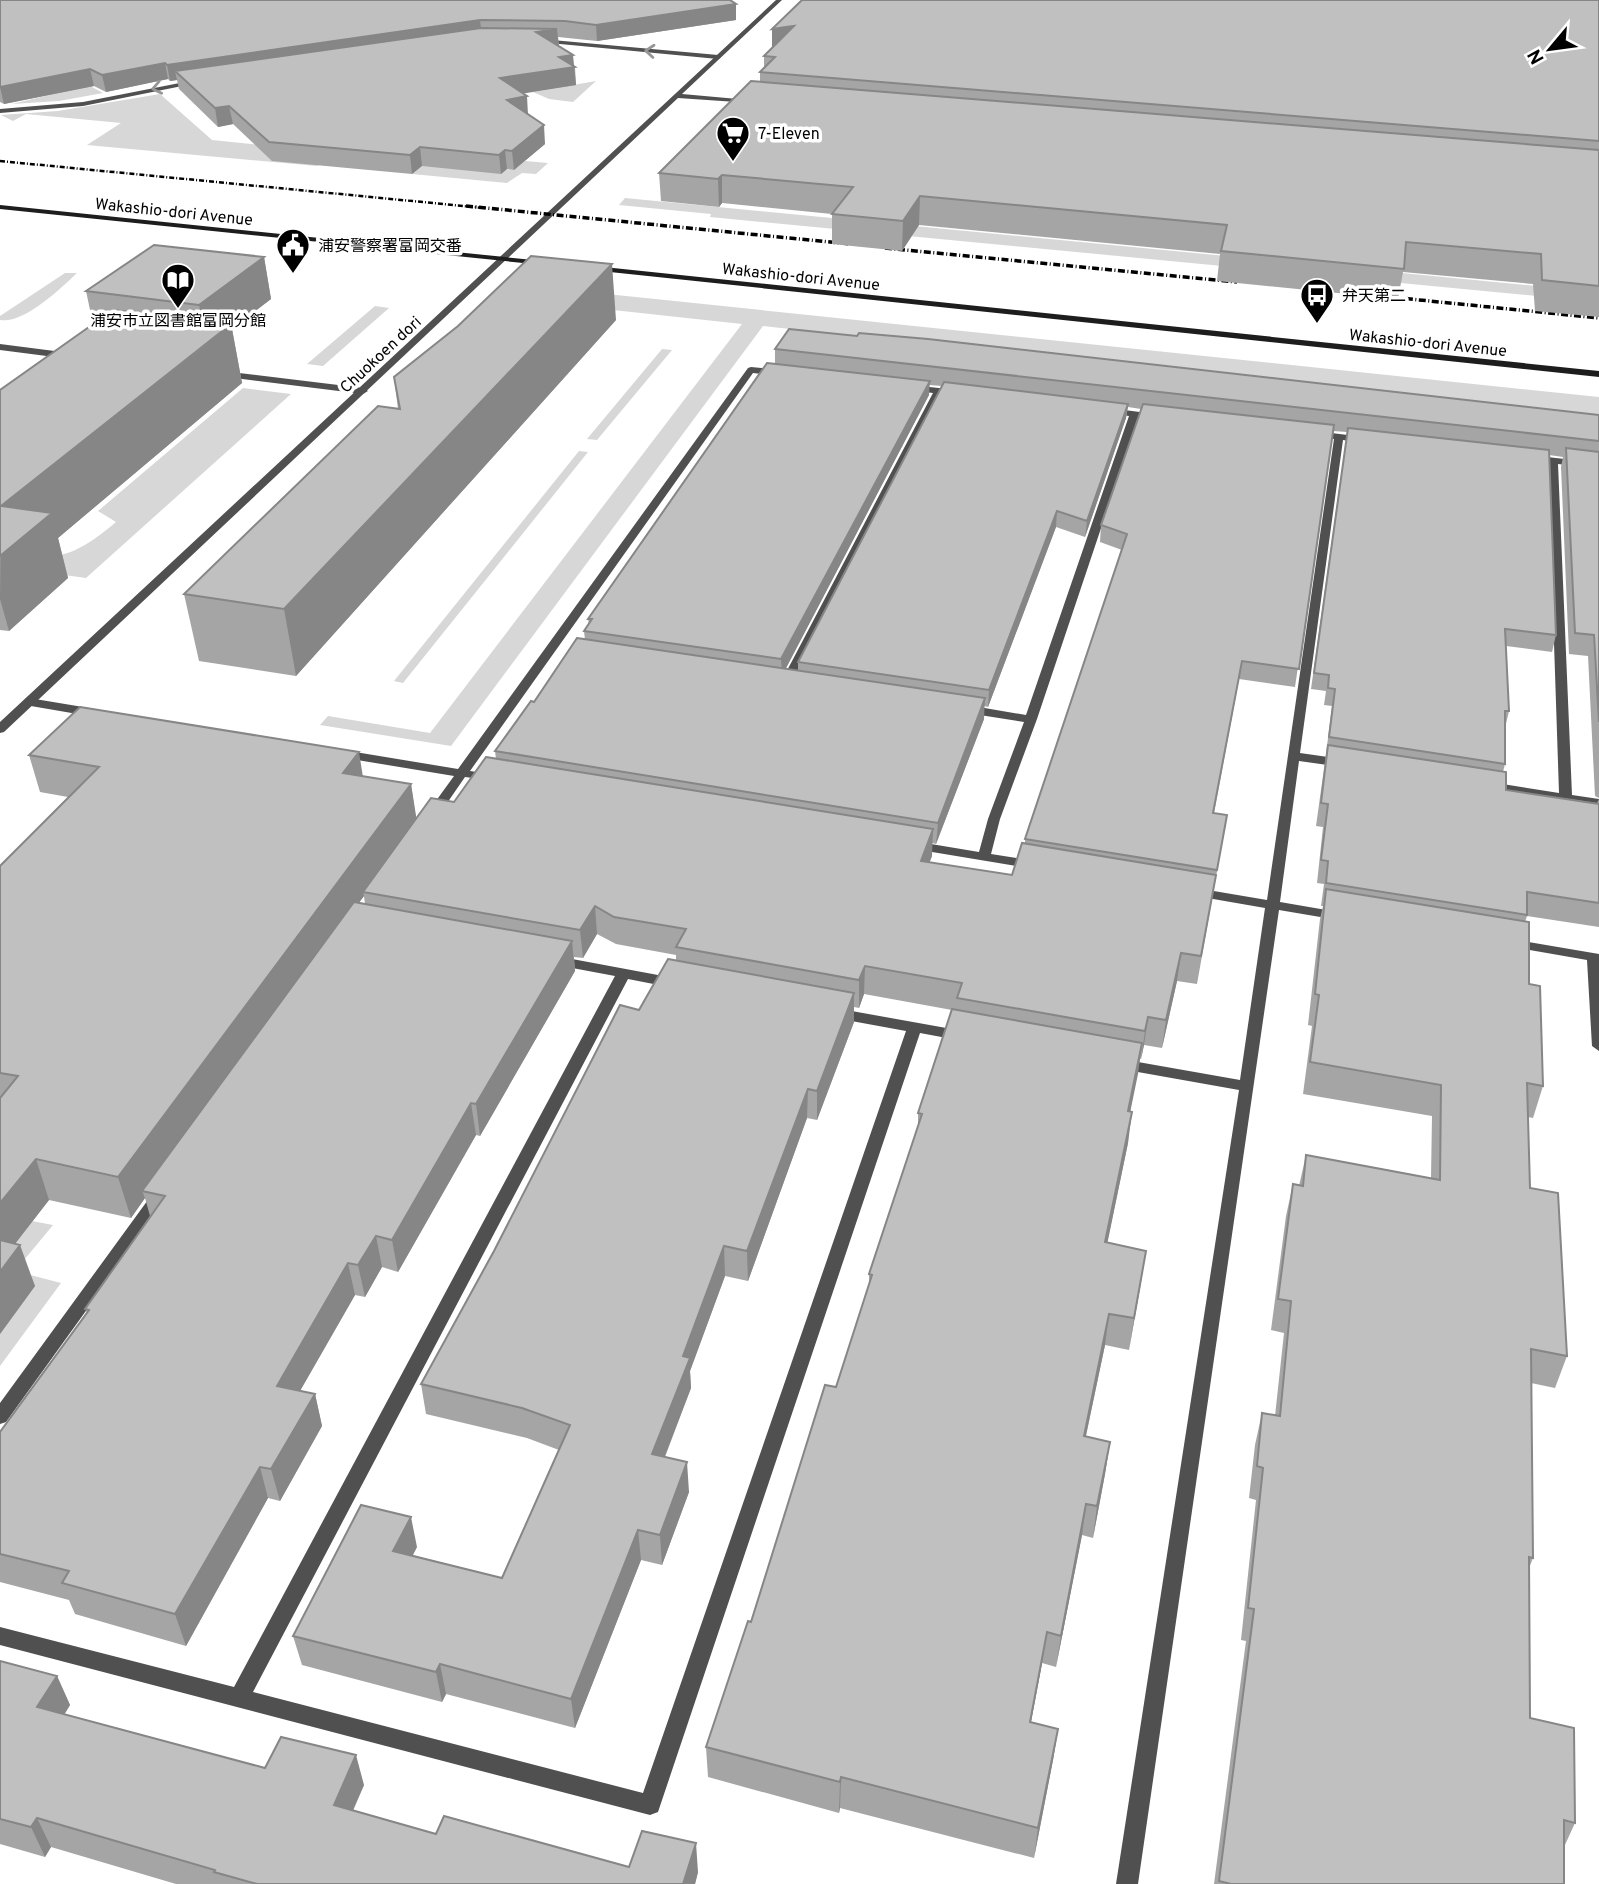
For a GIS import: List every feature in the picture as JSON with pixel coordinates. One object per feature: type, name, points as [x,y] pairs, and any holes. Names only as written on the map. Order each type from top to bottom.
[{"type":"main road","name":"Wakashio-dori Avenue","points":[[0,207],[560,264]]},
{"type":"main road","name":"Wakashio-dori Avenue","points":[[587,267],[1599,374]]},
{"type":"street","name":"Chuokoen dori","points":[[0,729],[779,0]]},
{"type":"street","points":[[528,40],[718,57]]},
{"type":"street","points":[[0,111],[83,104],[209,80]]},
{"type":"street","points":[[677,96],[758,103]]},
{"type":"street","points":[[0,347],[87,358]]},
{"type":"street","points":[[425,825],[557,649],[751,370],[791,374]]},
{"type":"street","points":[[205,372],[363,391]]},
{"type":"street","points":[[899,386],[965,394]]},
{"type":"street","points":[[787,682],[939,391]]},
{"type":"street","points":[[1096,410],[1162,417]]},
{"type":"street","points":[[984,856],[994,819],[1135,414]]},
{"type":"street","points":[[1298,432],[1379,442]]},
{"type":"street","points":[[1127,1884],[1247,1086],[1339,437]]},
{"type":"street","points":[[1513,456],[1599,466]]},
{"type":"street","points":[[1553,461],[1566,799]]},
{"type":"street","points":[[774,680],[800,684]]},
{"type":"street","points":[[29,702],[109,716]]},
{"type":"street","points":[[950,707],[1031,719]]},
{"type":"street","points":[[323,751],[506,780]]},
{"type":"street","points":[[1293,756],[1362,766]]},
{"type":"street","points":[[1471,783],[1599,803]]},
{"type":"street","points":[[902,843],[1053,868]]},
{"type":"street","points":[[1176,889],[1353,918]]},
{"type":"street","points":[[1500,942],[1597,957],[1599,1046]]},
{"type":"street","points":[[542,959],[689,986]]},
{"type":"street","points":[[239,1698],[623,974]]},
{"type":"street","points":[[822,1010],[981,1039]]},
{"type":"street","points":[[0,1636],[650,1805],[915,1027]]},
{"type":"street","points":[[1101,1060],[1247,1086]]},
{"type":"street","points":[[0,1417],[170,1182]]},
{"type":"shaded area","points":[[28,52],[103,93],[59,101],[12,104],[62,92]]},
{"type":"shaded area","points":[[596,81],[573,102],[549,99],[533,92]]},
{"type":"shaded area","points":[[160,94],[212,140],[336,153],[317,166],[87,145],[121,123],[26,114],[13,121],[1,115],[58,111]]},
{"type":"shaded area","points":[[525,161],[548,163],[536,174],[522,173],[507,183],[412,174],[426,163],[514,170]]},
{"type":"shaded area","points":[[625,198],[1599,292],[1599,302],[710,217],[711,214],[619,205]]},
{"type":"shaded area","points":[[65,273],[77,273],[30,311],[10,320],[0,320],[0,316]]},
{"type":"shaded area","points":[[568,290],[1599,397],[1599,418],[763,326],[451,746],[320,725],[328,716],[430,733],[742,324],[521,300]]},
{"type":"shaded area","points":[[375,306],[389,308],[323,366],[307,364]]},
{"type":"shaded area","points":[[662,349],[672,350],[597,440],[587,439]]},
{"type":"shaded area","points":[[243,388],[291,394],[86,578],[0,566],[0,555],[35,558],[62,555],[101,534],[116,522],[98,511]]},
{"type":"shaded area","points":[[579,451],[588,452],[403,683],[394,681]]},
{"type":"shaded area","points":[[0,1215],[53,1225],[15,1271],[61,1283],[0,1366]]},
{"type":"building","points":[[0,0],[730,0],[736,4],[596,25],[565,21],[480,20],[167,65],[165,63],[102,75],[90,69],[0,87]]},
{"type":"building","points":[[802,0],[1599,0],[1599,141],[760,72],[775,57],[764,56],[794,26],[772,29]]},
{"type":"building","points":[[481,28],[557,29],[536,32],[573,55],[559,57],[575,67],[500,78],[527,96],[507,100],[544,125],[512,151],[505,150],[499,155],[420,147],[410,155],[269,142],[229,106],[215,108],[175,71]]},
{"type":"building","points":[[751,81],[1599,150],[1599,286],[1542,280],[1541,254],[1406,242],[1404,269],[1221,251],[1227,225],[920,196],[903,221],[832,214],[853,187],[722,175],[718,179],[659,173]]},
{"type":"building","points":[[154,245],[264,257],[199,305],[86,291]]},
{"type":"building","points":[[531,256],[612,264],[284,609],[184,594],[378,406],[400,409],[394,377],[458,326]]},
{"type":"building","points":[[113,310],[231,324],[1,506],[52,513],[0,556],[0,390]]},
{"type":"building","points":[[789,329],[857,336],[859,333],[928,339],[1599,415],[1599,441],[775,349]]},
{"type":"building","points":[[767,363],[930,381],[781,659],[584,631],[592,619],[588,619]]},
{"type":"building","points":[[944,382],[1128,404],[1087,521],[1057,511],[989,690],[798,662]]},
{"type":"building","points":[[1143,404],[1334,425],[1299,669],[1242,661],[1213,813],[1227,815],[1217,870],[1025,839],[1127,534],[1101,525]]},
{"type":"building","points":[[1348,428],[1549,450],[1556,635],[1505,629],[1509,711],[1505,711],[1505,764],[1329,737],[1335,689],[1328,688],[1329,675],[1314,673]]},
{"type":"building","points":[[1566,448],[1599,452],[1599,722],[1594,635],[1575,633]]},
{"type":"building","points":[[577,638],[985,698],[938,823],[495,751],[531,701],[534,702]]},
{"type":"building","points":[[80,707],[359,752],[343,773],[411,784],[118,1177],[36,1159],[0,1203],[0,1098],[18,1076],[0,1073],[0,866],[99,767],[29,755]]},
{"type":"building","points":[[1328,745],[1506,772],[1506,790],[1599,804],[1599,903],[1527,892],[1527,915],[1326,883],[1328,861],[1321,860],[1328,804],[1321,803]]},
{"type":"building","points":[[486,757],[933,829],[921,861],[1012,875],[1022,843],[1216,875],[1201,956],[1181,953],[1166,1020],[1148,1017],[1145,1031],[957,998],[962,983],[865,966],[859,980],[676,947],[686,929],[614,917],[595,906],[580,930],[363,892],[431,798],[454,802]]},
{"type":"building","points":[[1326,889],[1529,922],[1529,984],[1540,986],[1543,1086],[1527,1083],[1530,1188],[1558,1193],[1567,1356],[1531,1349],[1533,1558],[1529,1557],[1530,1718],[1574,1728],[1575,1823],[1564,1820],[1564,1884],[1231,1884],[1219,1881],[1254,1609],[1248,1608],[1263,1468],[1257,1466],[1262,1413],[1280,1416],[1291,1301],[1278,1299],[1293,1184],[1303,1186],[1306,1155],[1440,1180],[1441,1085],[1310,1062],[1319,995],[1315,994]]},
{"type":"building","points":[[354,902],[572,941],[476,1104],[471,1103],[392,1240],[376,1236],[358,1265],[348,1263],[277,1386],[315,1394],[271,1469],[260,1467],[175,1614],[62,1583],[69,1571],[0,1554],[0,1432],[89,1310],[85,1309],[165,1196],[142,1191]]},
{"type":"building","points":[[668,959],[854,993],[817,1091],[808,1089],[747,1251],[724,1246],[683,1356],[690,1358],[652,1454],[687,1462],[660,1535],[638,1530],[571,1699],[440,1664],[436,1672],[293,1636],[361,1505],[411,1517],[393,1551],[502,1578],[570,1425],[522,1408],[421,1384],[494,1251],[620,1005],[639,1010]]},
{"type":"building","points":[[952,1009],[1142,1043],[1128,1111],[1132,1112],[1105,1242],[1146,1251],[1134,1318],[1109,1314],[1084,1436],[1110,1442],[1097,1506],[1086,1504],[1061,1636],[1047,1632],[1030,1722],[1058,1729],[1038,1828],[841,1777],[840,1782],[706,1747],[748,1621],[751,1622],[825,1385],[836,1387],[872,1275],[869,1274],[922,1114],[918,1113]]},
{"type":"building","points":[[0,1240],[20,1245],[0,1272]]},
{"type":"building","points":[[0,1661],[57,1676],[37,1707],[265,1768],[281,1737],[356,1755],[334,1805],[436,1834],[444,1816],[629,1867],[642,1831],[696,1843],[683,1884],[257,1884],[37,1818],[31,1827],[0,1819]]},
{"type":"railway","points":[[0,161],[484,208]]},
{"type":"railway","points":[[466,206],[850,244]]},
{"type":"railway","points":[[885,248],[1237,282]]},
{"type":"railway","points":[[1380,296],[1599,318]]},
{"type":"place","name":"7-Eleven","points":[[733,163]]},
{"type":"place","name":"浦安警察署富岡交番","points":[[293,275]]},
{"type":"place","name":"浦安市立図書館富岡分館","points":[[178,310]]},
{"type":"place","name":"弁天第二","points":[[1317,325]]}]
